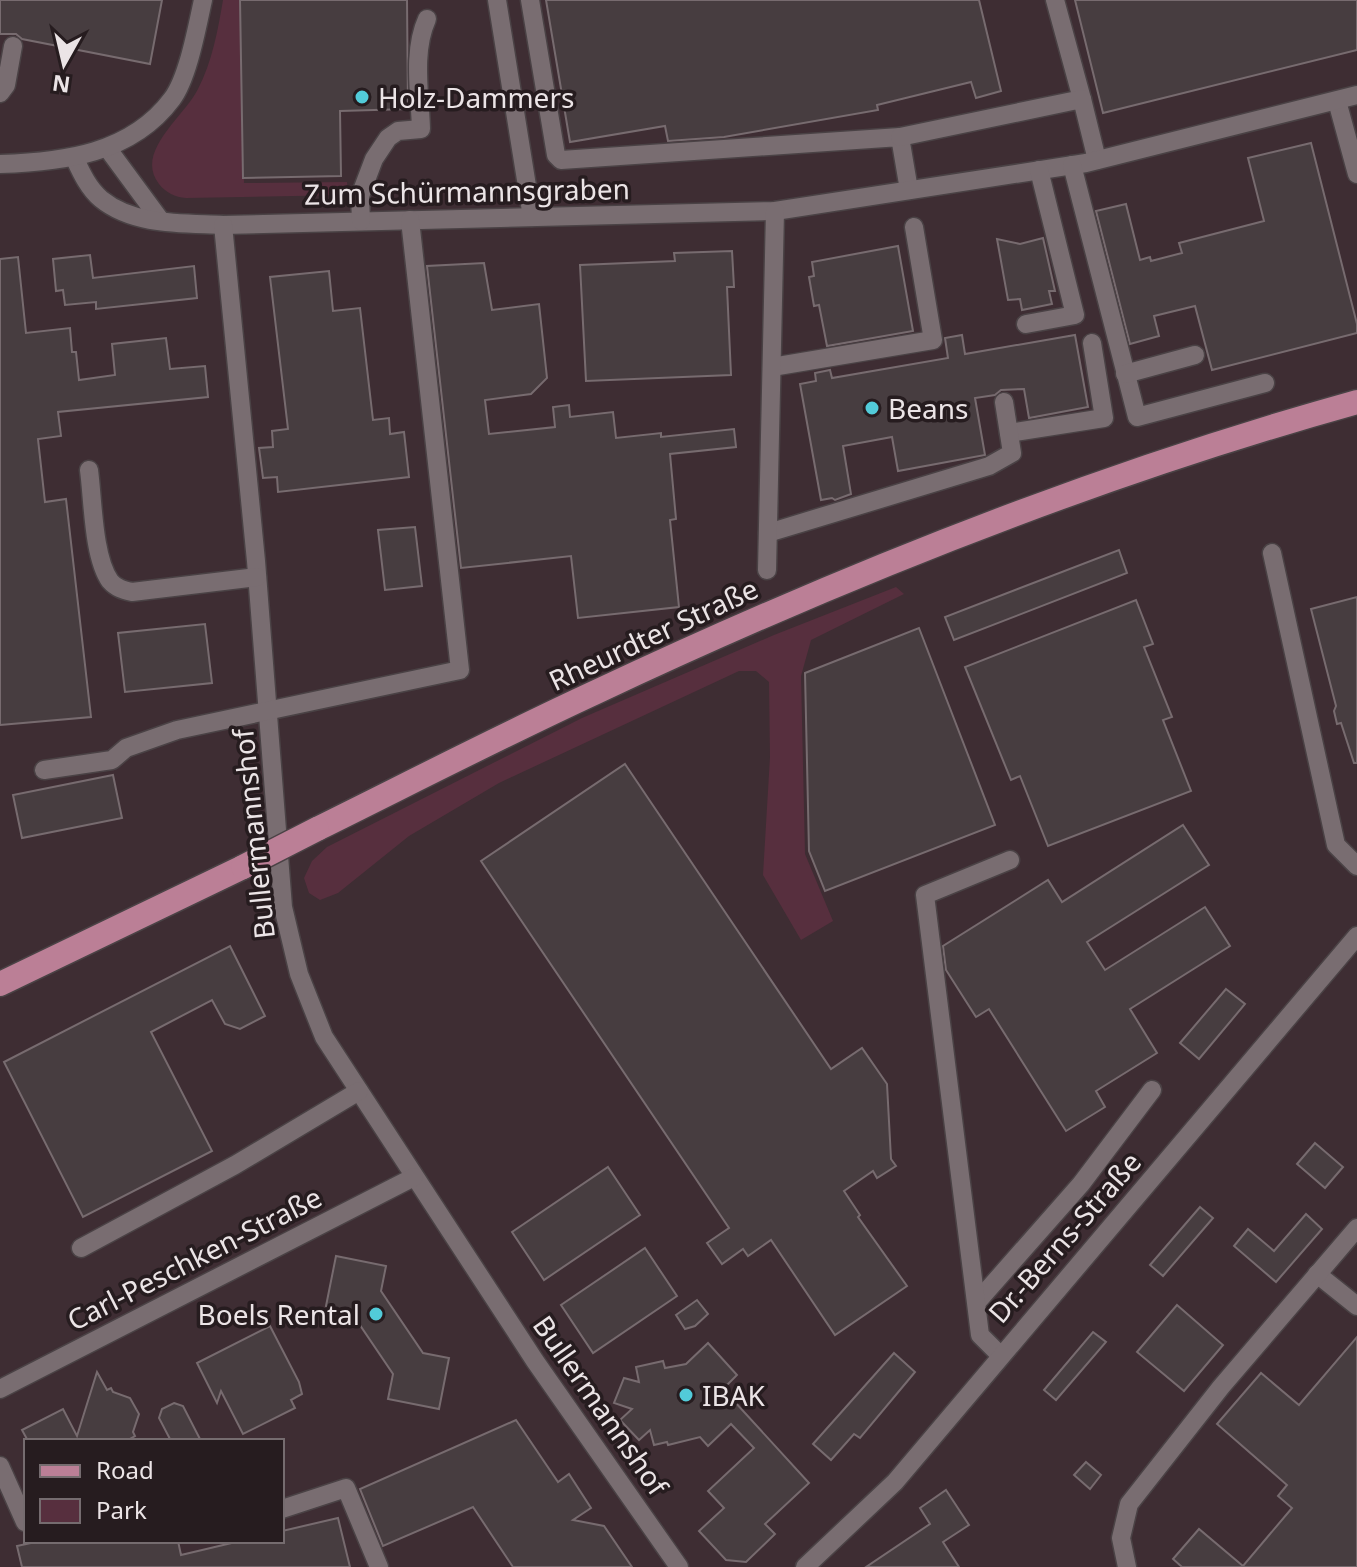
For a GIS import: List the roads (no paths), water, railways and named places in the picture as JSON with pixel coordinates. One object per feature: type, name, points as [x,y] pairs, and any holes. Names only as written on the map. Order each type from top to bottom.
[{"type":"main road","name":"Rheurdter Straße","points":[[0,984],[594,693],[822,591],[1038,506],[1264,428],[1357,402]]},
{"type":"street","points":[[0,164],[74,157],[108,149],[144,128],[173,98],[192,50],[203,0]]},
{"type":"street","points":[[497,0],[532,217]]},
{"type":"street","points":[[530,0],[556,155],[561,160],[900,137],[1082,99]]},
{"type":"street","points":[[1055,0],[1097,160]]},
{"type":"street","points":[[361,221],[360,196],[374,159],[388,138],[398,131],[421,129],[419,55],[422,29],[427,19]]},
{"type":"street","points":[[0,93],[6,85],[13,46]]},
{"type":"street","name":"Zum Schürmannsgraben","points":[[74,157],[101,199],[126,213],[161,221],[223,225],[775,211],[1072,165],[1357,95]]},
{"type":"street","points":[[1337,101],[1357,174]]},
{"type":"street","points":[[900,137],[909,190]]},
{"type":"street","points":[[108,149],[161,221]]},
{"type":"street","points":[[1072,165],[1137,417],[1265,383]]},
{"type":"street","points":[[1026,324],[1075,315],[1039,170]]},
{"type":"street","points":[[767,570],[775,211]]},
{"type":"street","points":[[44,770],[112,760],[126,748],[177,730],[460,670],[410,220]]},
{"type":"street","name":"Bullermannshof","points":[[223,225],[257,577],[283,907],[299,974],[324,1037],[535,1361],[679,1567]]},
{"type":"street","points":[[772,367],[933,340],[914,227]]},
{"type":"street","points":[[1009,433],[1104,418],[1092,343]]},
{"type":"street","points":[[1125,374],[1195,355]]},
{"type":"street","points":[[768,533],[989,466],[1012,453],[1004,402]]},
{"type":"street","points":[[89,470],[103,568],[112,583],[121,590],[132,592],[257,577]]},
{"type":"street","points":[[1272,553],[1336,845],[1357,866]]},
{"type":"street","points":[[1000,1355],[980,1335],[925,895],[1010,860]]},
{"type":"street","name":"Dr.-Berns-Straße","points":[[805,1567],[895,1482],[1357,936]]},
{"type":"street","points":[[977,1302],[1081,1184],[1152,1090]]},
{"type":"street","points":[[81,1248],[235,1165],[359,1091]]},
{"type":"street","name":"Carl-Peschken-Straße","points":[[0,1389],[414,1177]]},
{"type":"street","points":[[1127,1567],[1121,1538],[1129,1504],[1221,1387],[1357,1228]]},
{"type":"street","points":[[1317,1274],[1357,1306]]},
{"type":"street","points":[[0,1466],[24,1520]]},
{"type":"street","points":[[284,1508],[346,1488],[379,1567]]},
{"type":"place","name":"Holz-Dammers","points":[[362,97]]},
{"type":"place","name":"Beans","points":[[872,408]]},
{"type":"place","name":"Boels Rental","points":[[376,1314]]},
{"type":"place","name":"IBAK","points":[[686,1395]]}]
